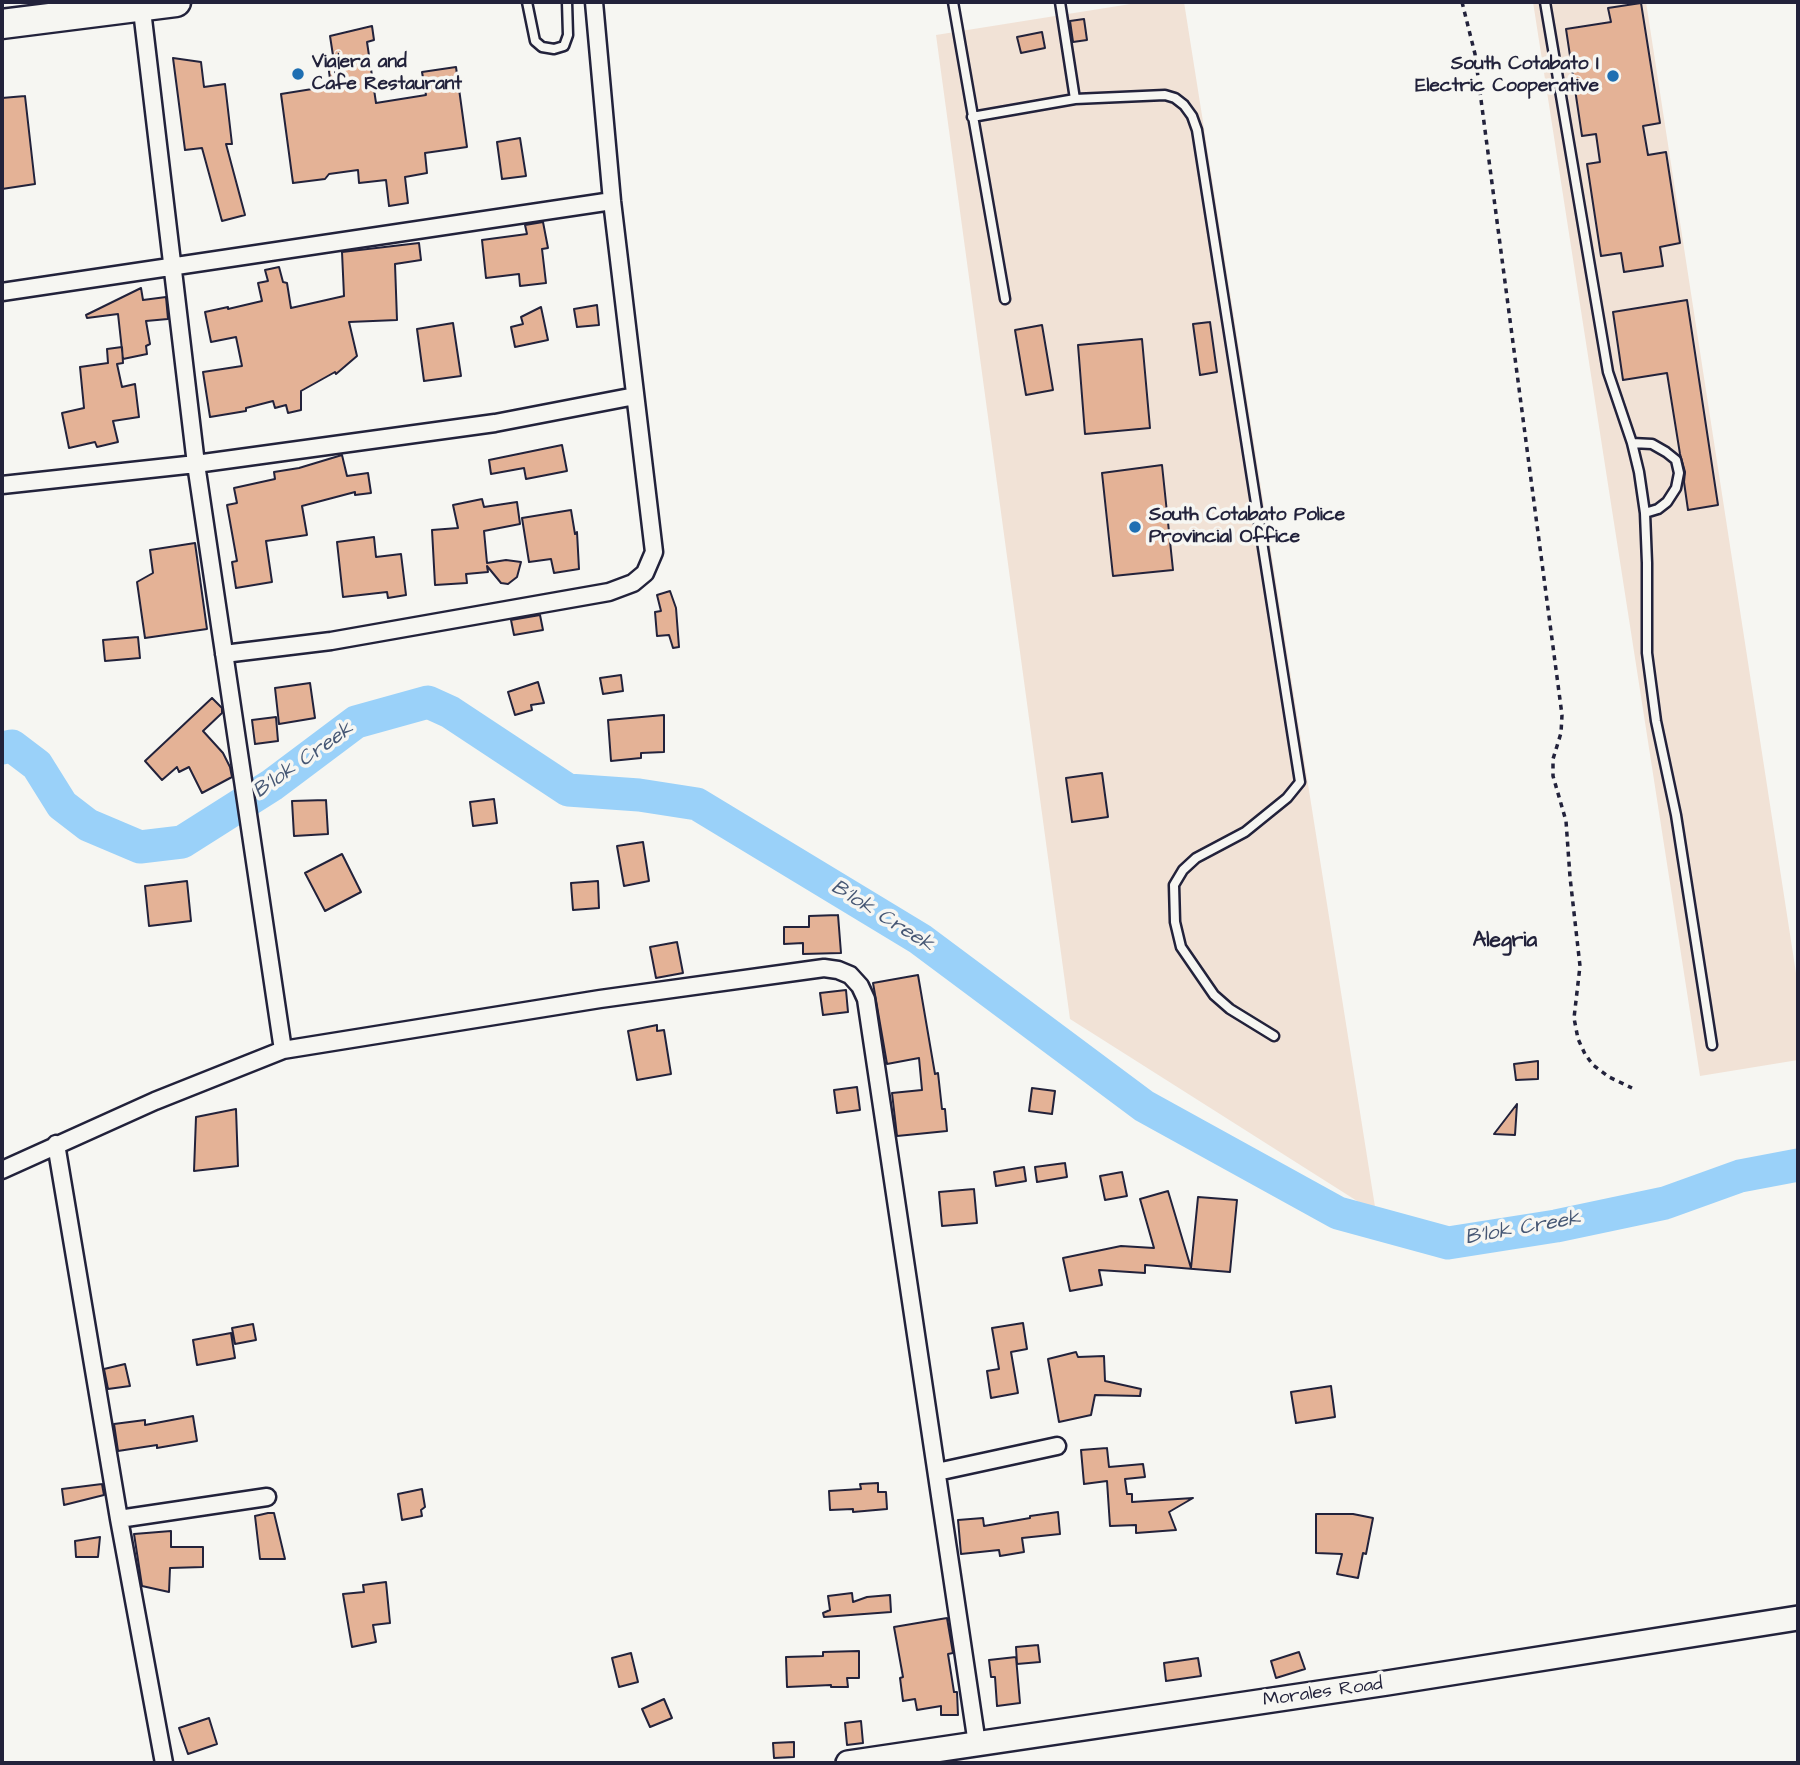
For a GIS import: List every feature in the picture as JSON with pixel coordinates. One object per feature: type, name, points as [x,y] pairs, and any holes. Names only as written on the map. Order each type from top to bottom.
[{"type":"highway","points":[[2,24],[141,4],[176,2]]},
{"type":"street","points":[[224,653],[331,641],[609,592],[633,583],[645,573],[654,552],[612,201],[594,2]]},
{"type":"street","points":[[141,4],[196,464],[283,1050]]},
{"type":"street","points":[[2,292],[612,201]]},
{"type":"street","points":[[2,485],[196,464],[495,423],[635,396]]},
{"type":"street","points":[[2,1170],[155,1101],[283,1050],[600,999],[824,968],[850,975],[860,986],[866,999],[977,1744]]},
{"type":"street","points":[[56,1144],[119,1520],[164,1763]]},
{"type":"street","points":[[937,1472],[1058,1446]]},
{"type":"street","points":[[119,1520],[267,1497]]},
{"type":"street","name":"Morales Road","points":[[848,1763],[1387,1684],[1798,1618]]},
{"type":"lane","points":[[527,2],[536,41],[542,47],[554,49],[564,46],[568,35],[567,2]]},
{"type":"lane","points":[[953,2],[1004,299]]},
{"type":"lane","points":[[1060,2],[1075,99]]},
{"type":"lane","points":[[1545,2],[1608,372],[1632,443],[1645,513],[1646,626],[1650,680],[1680,842],[1712,1045]]},
{"type":"lane","points":[[972,117],[1075,99],[1165,95],[1184,105],[1197,130],[1300,782],[1287,798],[1245,832],[1196,858],[1183,870],[1174,885],[1175,922],[1181,947],[1214,995],[1230,1009],[1274,1036]]},
{"type":"lane","points":[[1632,443],[1651,444],[1666,452],[1676,460],[1679,473],[1676,488],[1667,502],[1658,509],[1645,513]]},
{"type":"path","points":[[1462,2],[1477,68],[1562,715],[1561,733],[1553,759],[1553,776],[1566,821],[1580,966],[1574,1018],[1578,1039],[1594,1065],[1609,1077],[1632,1088]]},
{"type":"shaded area","name":"South Cotabato Police Provincial Office","points":[[1143,2],[1184,2],[1376,1213],[1070,1019],[936,35]]},
{"type":"shaded area","points":[[1533,2],[1646,2],[1798,986],[1798,1060],[1700,1076]]},
{"type":"building","points":[[1641,3],[1660,123],[1643,126],[1648,155],[1666,152],[1680,243],[1660,247],[1663,266],[1624,272],[1621,253],[1601,256],[1587,164],[1600,162],[1596,134],[1582,136],[1566,29],[1611,22],[1608,8]]},
{"type":"building","points":[[1084,19],[1087,40],[1073,42],[1070,21]]},
{"type":"building","points":[[372,26],[374,40],[367,42],[376,103],[426,95],[422,72],[456,67],[467,147],[425,153],[427,173],[405,177],[408,203],[389,206],[386,180],[359,183],[358,170],[329,174],[325,179],[293,183],[281,94],[331,86],[328,64],[334,62],[330,36]]},
{"type":"building","points":[[1042,32],[1045,48],[1021,53],[1017,37]]},
{"type":"building","points":[[173,58],[201,62],[204,87],[225,84],[232,144],[226,144],[245,215],[222,221],[202,148],[185,150]]},
{"type":"building","points":[[25,96],[35,184],[2,189],[2,98]]},
{"type":"building","points":[[520,138],[526,176],[502,179],[497,142]]},
{"type":"building","points":[[543,222],[548,248],[542,249],[546,283],[520,286],[519,274],[486,278],[482,240],[527,234],[525,225]]},
{"type":"building","points":[[419,243],[421,260],[395,264],[397,320],[349,322],[357,356],[336,374],[335,372],[301,391],[301,410],[288,413],[286,405],[275,408],[273,401],[246,408],[246,411],[210,417],[203,372],[242,366],[236,337],[211,342],[205,312],[262,301],[258,283],[268,281],[265,270],[279,267],[283,282],[287,283],[291,308],[344,296],[342,252]]},
{"type":"building","points":[[141,288],[143,300],[166,297],[168,319],[146,321],[150,344],[146,346],[147,354],[123,359],[118,314],[87,318],[86,315]]},
{"type":"building","points":[[1687,300],[1718,505],[1688,510],[1685,472],[1667,373],[1623,380],[1613,312]]},
{"type":"building","points":[[597,305],[599,325],[577,327],[574,309]]},
{"type":"building","points":[[541,307],[548,340],[515,347],[511,327],[523,324],[521,317]]},
{"type":"building","points":[[1210,322],[1217,372],[1200,375],[1193,324]]},
{"type":"building","points":[[453,323],[461,376],[424,381],[417,329]]},
{"type":"building","points":[[1042,325],[1053,390],[1026,395],[1015,330]]},
{"type":"building","points":[[1142,339],[1150,428],[1085,434],[1078,345]]},
{"type":"building","points":[[122,347],[123,363],[117,364],[122,387],[135,384],[139,417],[113,421],[118,442],[97,447],[95,442],[69,448],[62,413],[84,408],[80,367],[108,363],[107,349]]},
{"type":"building","points":[[562,445],[567,471],[526,479],[524,468],[491,474],[489,460]]},
{"type":"building","points":[[342,455],[347,476],[368,473],[371,493],[355,495],[355,492],[302,506],[307,535],[266,541],[272,582],[236,588],[232,562],[237,561],[227,505],[237,503],[234,488],[275,479],[274,472],[299,468]]},
{"type":"building","points":[[1162,465],[1173,570],[1113,576],[1102,473]]},
{"type":"building","points":[[482,499],[484,507],[517,502],[520,524],[484,531],[487,563],[506,560],[521,562],[517,577],[508,584],[501,583],[487,566],[488,572],[466,574],[467,583],[435,585],[432,530],[458,528],[453,505]]},
{"type":"building","points":[[571,510],[575,534],[577,532],[579,569],[554,573],[551,559],[529,562],[522,518]]},
{"type":"building","points":[[374,537],[376,557],[401,554],[406,595],[388,598],[387,592],[343,597],[337,542]]},
{"type":"building","points":[[195,543],[207,629],[145,638],[137,582],[153,573],[150,550]]},
{"type":"building","points":[[670,591],[676,608],[679,647],[673,648],[669,635],[657,636],[655,612],[661,611],[657,595]]},
{"type":"building","points":[[540,615],[543,630],[514,635],[511,620]]},
{"type":"building","points":[[138,637],[140,658],[105,661],[103,640]]},
{"type":"building","points":[[621,675],[623,691],[603,694],[600,678]]},
{"type":"building","points":[[538,682],[544,703],[531,705],[532,710],[515,715],[508,692]]},
{"type":"building","points":[[310,683],[315,718],[279,724],[275,688]]},
{"type":"building","points":[[212,698],[222,708],[222,713],[203,731],[223,753],[232,777],[202,793],[189,767],[179,772],[177,767],[162,780],[145,761]]},
{"type":"building","points":[[664,715],[664,752],[641,753],[641,758],[611,761],[608,720]]},
{"type":"building","points":[[276,717],[278,741],[255,744],[252,720]]},
{"type":"building","points":[[1102,773],[1108,817],[1072,822],[1066,778]]},
{"type":"building","points":[[494,799],[497,823],[473,826],[470,802]]},
{"type":"building","points":[[326,800],[328,834],[294,836],[292,801]]},
{"type":"building","points":[[643,842],[649,881],[624,886],[617,846]]},
{"type":"building","points":[[342,854],[361,892],[325,911],[305,873]]},
{"type":"building","points":[[187,881],[191,921],[149,926],[145,886]]},
{"type":"building","points":[[598,881],[599,908],[573,910],[571,883]]},
{"type":"building","points":[[838,915],[841,953],[803,954],[803,943],[784,944],[784,927],[809,927],[809,916]]},
{"type":"building","points":[[677,942],[683,973],[656,978],[650,947]]},
{"type":"building","points":[[918,975],[947,1131],[897,1136],[892,1093],[922,1090],[919,1058],[887,1064],[873,983]]},
{"type":"building","points":[[846,990],[848,1012],[823,1015],[820,993]]},
{"type":"building","points":[[657,1025],[657,1031],[664,1030],[671,1074],[637,1080],[628,1031]]},
{"type":"building","points":[[1538,1061],[1538,1079],[1516,1080],[1514,1064]]},
{"type":"building","points":[[857,1087],[860,1110],[837,1113],[834,1090]]},
{"type":"building","points":[[1032,1088],[1055,1091],[1052,1114],[1029,1111]]},
{"type":"building","points":[[1517,1104],[1515,1135],[1494,1134]]},
{"type":"building","points":[[236,1109],[238,1166],[194,1171],[196,1117]]},
{"type":"building","points":[[1065,1163],[1067,1177],[1037,1182],[1035,1167]]},
{"type":"building","points":[[1024,1167],[1026,1181],[996,1186],[994,1172]]},
{"type":"building","points":[[1122,1172],[1127,1196],[1105,1200],[1100,1176]]},
{"type":"building","points":[[974,1189],[977,1223],[942,1226],[939,1192]]},
{"type":"building","points":[[1168,1191],[1191,1268],[1198,1197],[1237,1200],[1230,1272],[1145,1265],[1145,1273],[1099,1270],[1102,1285],[1070,1291],[1063,1258],[1121,1246],[1154,1248],[1140,1199]]},
{"type":"building","points":[[1023,1323],[1027,1349],[1011,1352],[1018,1393],[991,1398],[987,1371],[999,1369],[992,1328]]},
{"type":"building","points":[[253,1324],[256,1340],[235,1344],[232,1328]]},
{"type":"building","points":[[231,1333],[235,1358],[197,1365],[193,1340]]},
{"type":"building","points":[[1076,1352],[1078,1357],[1104,1356],[1105,1381],[1141,1389],[1140,1396],[1095,1395],[1091,1415],[1059,1422],[1048,1359]]},
{"type":"building","points":[[125,1364],[130,1386],[108,1389],[104,1369]]},
{"type":"building","points":[[1331,1386],[1335,1417],[1296,1423],[1291,1392]]},
{"type":"building","points":[[193,1416],[197,1441],[118,1451],[114,1424],[145,1420],[145,1425]]},
{"type":"building","points":[[1107,1448],[1109,1467],[1143,1464],[1145,1477],[1125,1479],[1127,1494],[1132,1494],[1132,1502],[1193,1498],[1169,1512],[1176,1530],[1136,1533],[1136,1525],[1110,1526],[1107,1481],[1084,1484],[1081,1450]]},
{"type":"building","points":[[878,1483],[878,1492],[886,1492],[887,1509],[853,1512],[853,1509],[830,1510],[829,1491],[861,1489],[860,1484]]},
{"type":"building","points":[[102,1484],[104,1495],[64,1505],[62,1489]]},
{"type":"building","points":[[422,1489],[425,1507],[421,1510],[422,1516],[402,1520],[398,1494]]},
{"type":"building","points":[[1058,1512],[1060,1534],[1022,1538],[1024,1552],[1000,1556],[999,1550],[961,1554],[958,1520],[983,1518],[984,1526]]},
{"type":"building","points":[[274,1513],[285,1559],[260,1559],[255,1516]]},
{"type":"building","points":[[1316,1514],[1353,1514],[1373,1518],[1358,1578],[1337,1574],[1342,1554],[1316,1553]]},
{"type":"building","points":[[171,1531],[171,1547],[203,1547],[203,1567],[170,1568],[169,1592],[142,1586],[134,1534]]},
{"type":"building","points":[[100,1537],[98,1557],[76,1557],[75,1541]]},
{"type":"building","points":[[386,1582],[390,1623],[373,1625],[376,1642],[352,1647],[343,1594],[364,1592],[363,1585]]},
{"type":"building","points":[[852,1593],[853,1602],[867,1597],[890,1595],[891,1612],[824,1617],[823,1613],[830,1610],[828,1596]]},
{"type":"building","points":[[947,1618],[953,1653],[948,1654],[954,1692],[957,1692],[958,1715],[941,1715],[941,1706],[917,1710],[915,1699],[903,1701],[900,1678],[903,1677],[894,1627]]},
{"type":"building","points":[[1038,1645],[1040,1662],[1017,1664],[1016,1647]]},
{"type":"building","points":[[859,1651],[859,1678],[847,1678],[848,1687],[787,1687],[786,1657]]},
{"type":"building","points":[[1299,1652],[1305,1669],[1276,1678],[1271,1661]]},
{"type":"building","points":[[631,1653],[638,1682],[619,1687],[612,1658]]},
{"type":"building","points":[[1016,1657],[1020,1703],[997,1706],[995,1677],[991,1677],[989,1660]]},
{"type":"building","points":[[1198,1658],[1201,1676],[1166,1681],[1164,1663]]},
{"type":"building","points":[[664,1699],[672,1718],[650,1727],[642,1709]]},
{"type":"building","points":[[209,1718],[217,1744],[188,1754],[179,1728]]},
{"type":"building","points":[[861,1721],[863,1743],[847,1745],[845,1723]]},
{"type":"building","points":[[794,1742],[794,1757],[774,1758],[773,1743]]},
{"type":"waterway","name":"B'lok Creek","points":[[2,748],[12,746],[37,765],[62,805],[88,825],[140,847],[182,842],[272,785],[356,722],[428,702],[450,712],[568,790],[639,795],[697,804],[920,939],[1144,1106],[1338,1213],[1448,1243],[1556,1226],[1665,1203],[1740,1176],[1798,1165]]},
{"type":"place","name":"Viajera and Cafe Restaurant","points":[[298,74]]},
{"type":"place","name":"South Cotabato I Electric Cooperative","points":[[1613,76]]},
{"type":"place","name":"South Cotabato Police Provincial Office","points":[[1135,527]]},
{"type":"district","name":"Alegria","points":[[1505,942]]}]
